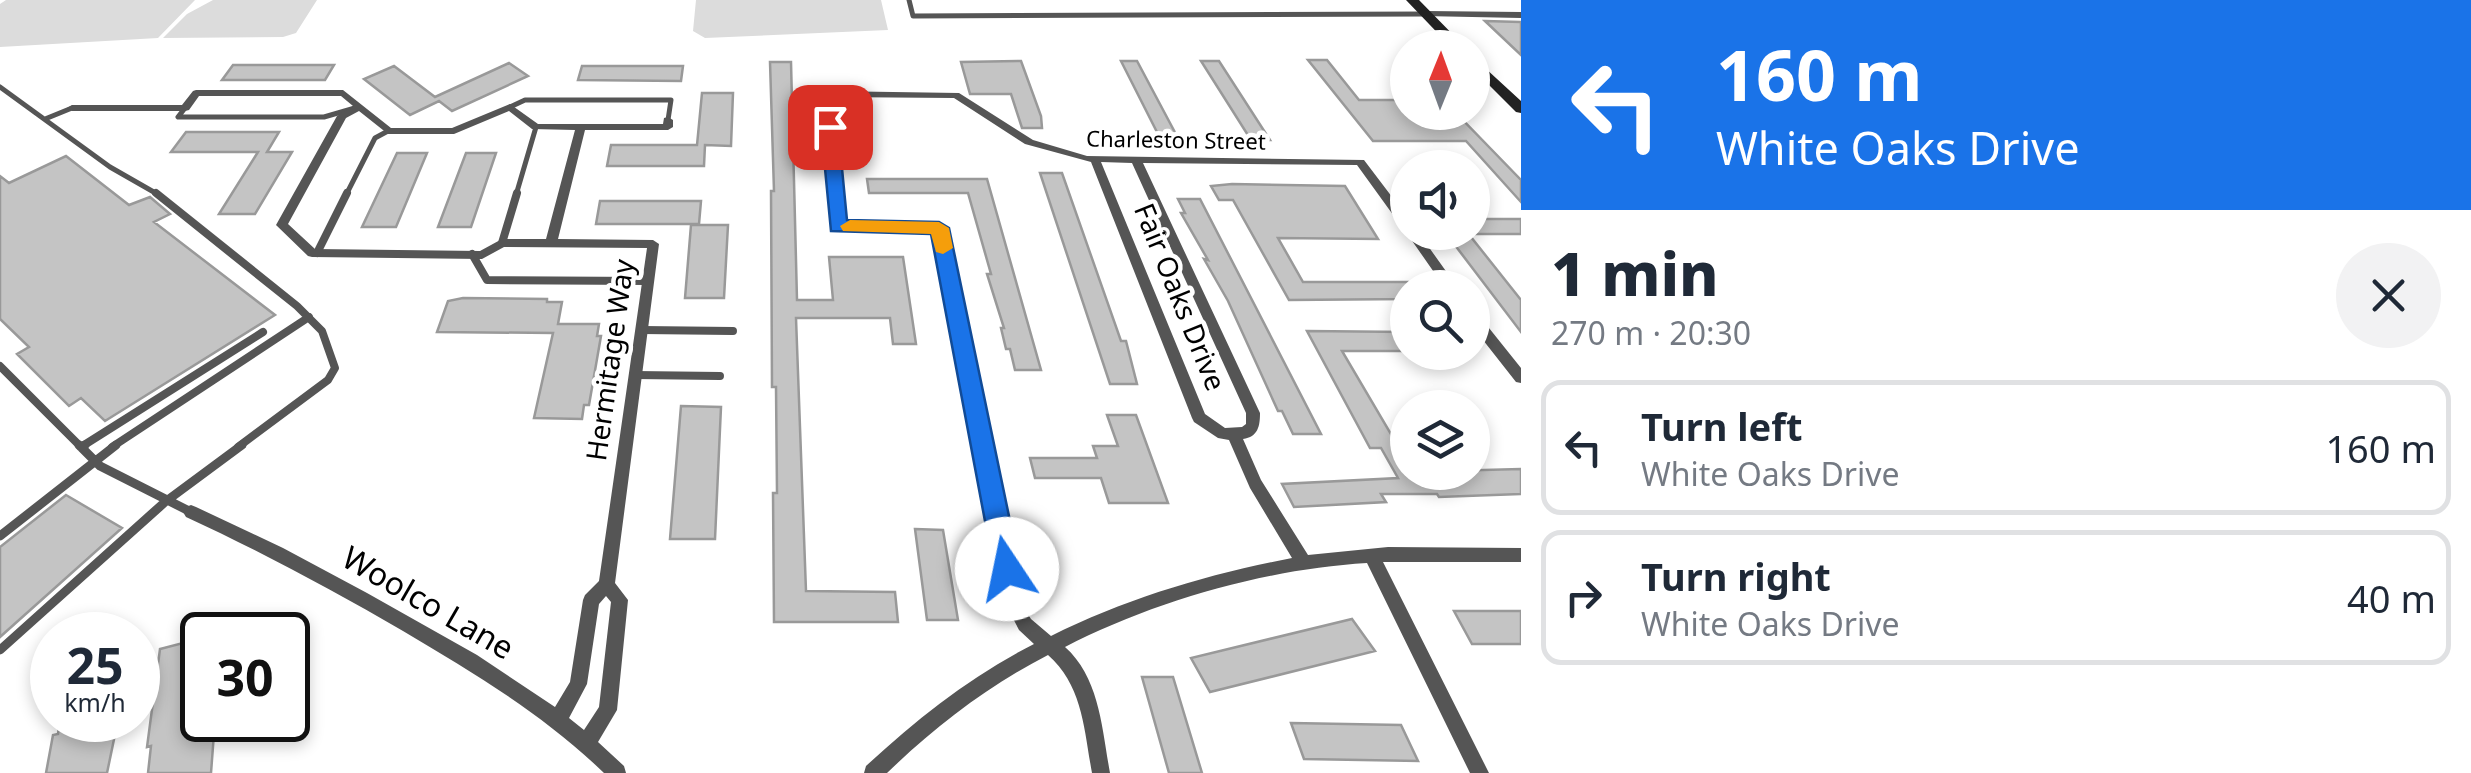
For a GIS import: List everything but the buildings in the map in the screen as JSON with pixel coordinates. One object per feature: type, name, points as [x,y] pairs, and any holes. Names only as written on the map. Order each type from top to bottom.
[{"type":"main road","points":[[1412,0],[1442,30]]},
{"type":"main road","points":[[1490,78],[1521,109]]},
{"type":"street","points":[[1426,14],[1521,15]]},
{"type":"street","points":[[72,108],[185,108],[196,93],[343,93],[388,131],[454,131],[510,107],[536,127],[668,127],[668,120]]},
{"type":"street","name":"Charleston Street","points":[[1048,646],[1026,628],[1014,606],[939,228],[838,226],[827,94],[956,95],[1028,142],[1094,160],[1360,162],[1390,203]]},
{"type":"street","points":[[317,254],[282,224],[342,116],[359,107]]},
{"type":"street","points":[[551,244],[581,127]]},
{"type":"street","name":"Fair Oaks Drive","points":[[1094,160],[1197,413],[1209,427],[1234,435],[1249,430],[1253,413],[1137,162]]},
{"type":"street","name":"Hermitage Way","points":[[317,254],[482,254],[502,243],[653,244],[607,584],[591,600],[578,684],[558,719]]},
{"type":"street","points":[[1490,339],[1521,378]]},
{"type":"street","points":[[1234,435],[1256,484],[1304,563]]},
{"type":"street","name":"Woolco Lane","points":[[192,512],[289,556],[482,668],[558,719],[617,773]]},
{"type":"street","points":[[873,773],[942,714],[1048,646],[1156,598],[1209,582],[1304,563],[1372,556],[1521,555]]},
{"type":"street","points":[[1372,556],[1480,773]]},
{"type":"street","name":"Hermitage Way","points":[[586,743],[608,710],[620,600],[607,584]]},
{"type":"street","points":[[1048,646],[1069,663],[1080,681],[1102,773]]},
{"type":"lane","points":[[909,0],[913,16],[1426,14]]},
{"type":"lane","points":[[0,87],[110,167],[150,188],[309,317],[322,331],[335,368],[328,380],[165,502],[0,650]]},
{"type":"lane","points":[[510,107],[525,100],[671,100],[668,120]]},
{"type":"lane","points":[[185,108],[178,116],[324,117],[359,107]]},
{"type":"lane","points":[[45,120],[72,108]]},
{"type":"lane","points":[[502,243],[536,127]]},
{"type":"lane","points":[[317,254],[375,138],[388,131]]},
{"type":"lane","points":[[472,254],[487,280],[648,281]]},
{"type":"lane","points":[[0,536],[94,459],[309,317]]},
{"type":"lane","points":[[642,330],[733,331]]},
{"type":"lane","points":[[81,448],[263,332]]},
{"type":"lane","points":[[0,366],[81,448],[118,478],[192,512]]},
{"type":"lane","points":[[636,375],[720,376]]},
{"type":"shaded area","points":[[6,0],[195,0],[158,38],[0,47],[0,4]]},
{"type":"shaded area","points":[[213,0],[317,0],[296,33],[283,37],[163,38],[187,14]]},
{"type":"shaded area","points":[[696,0],[881,0],[888,30],[705,38],[693,31]]},
{"type":"slow traffic","points":[[850,226],[939,228],[943,248]]},
{"type":"route","points":[[830,127],[838,226],[939,228],[1007,569]]}]
